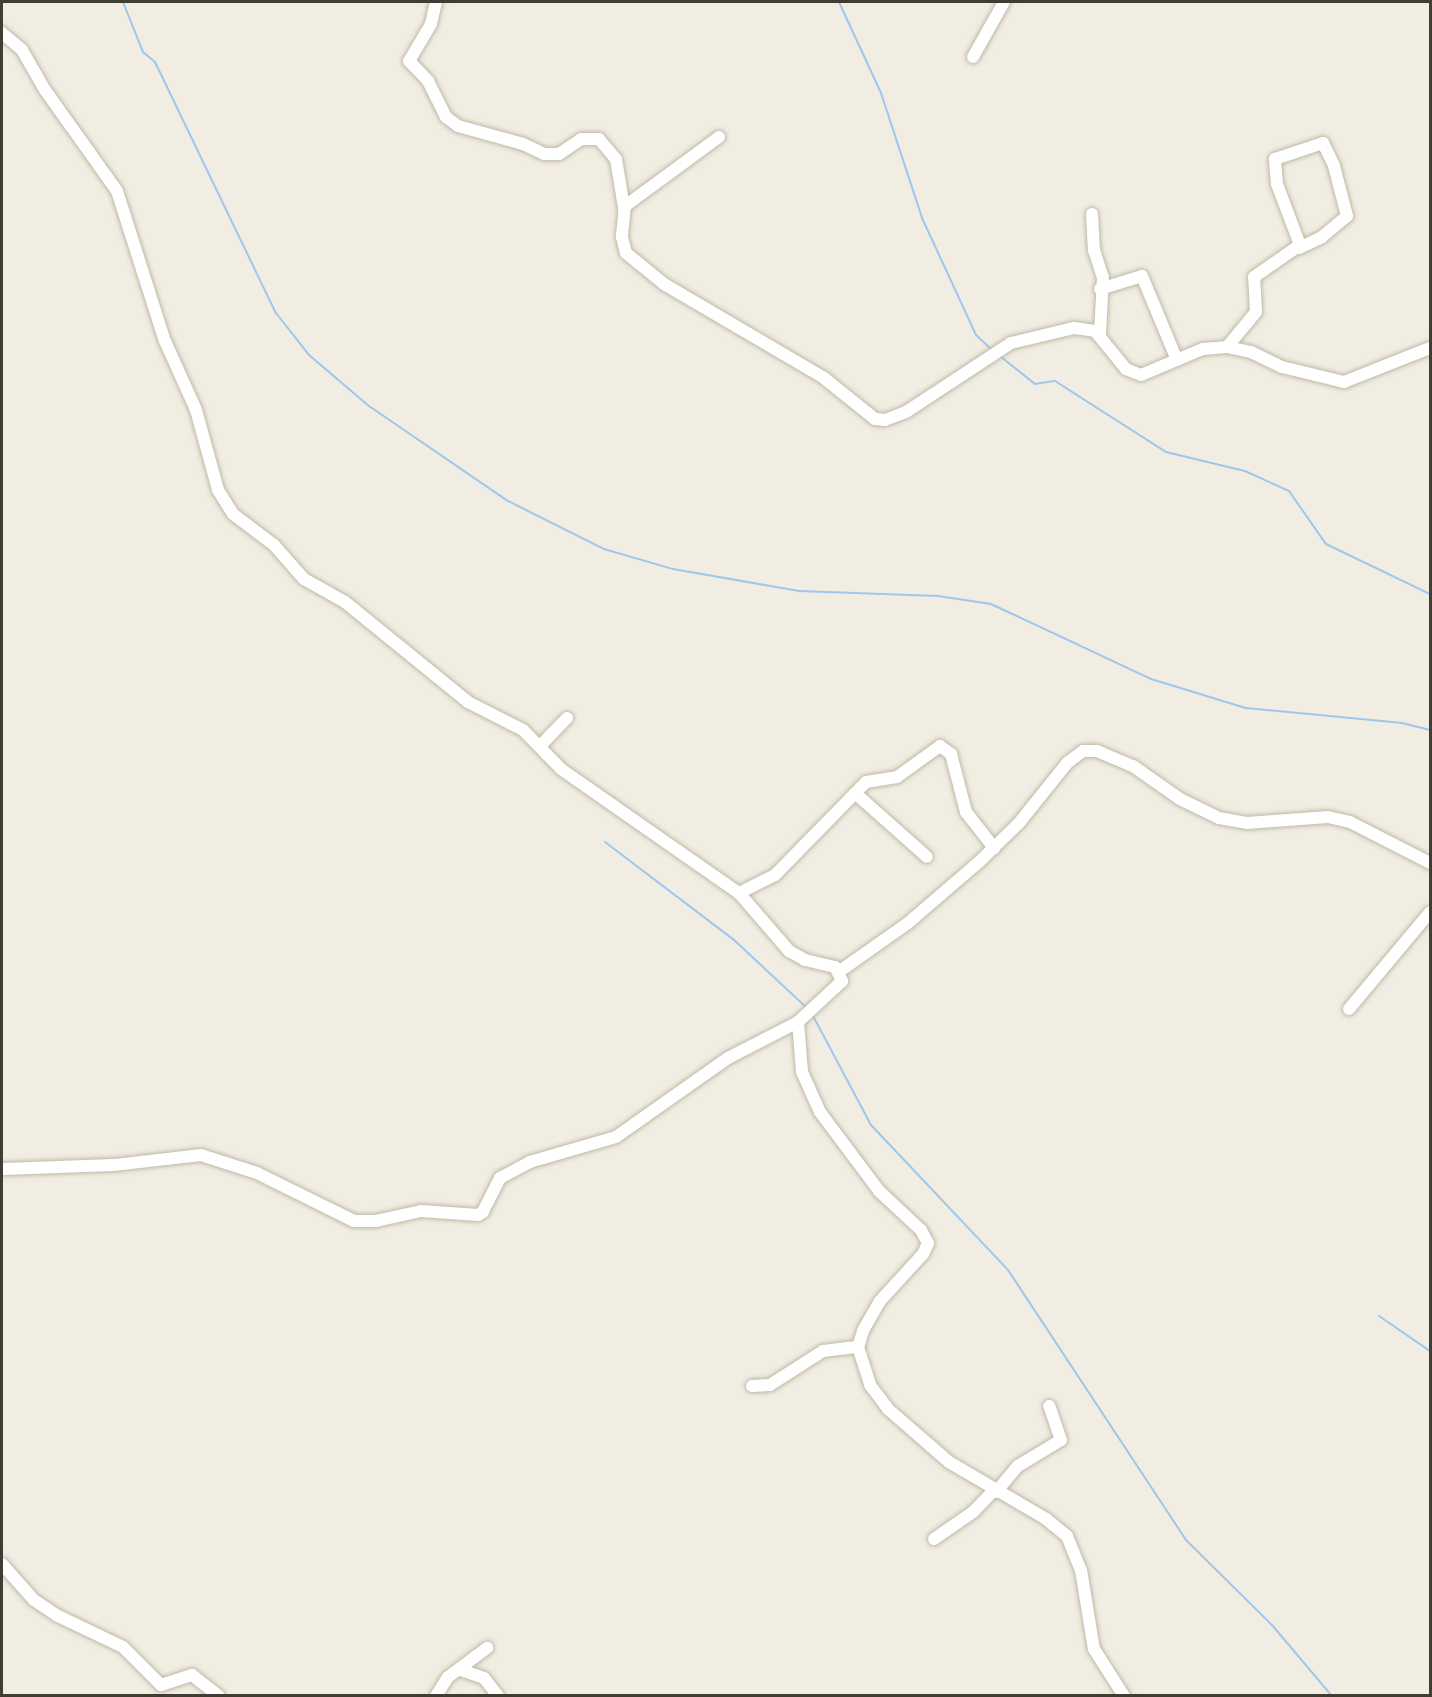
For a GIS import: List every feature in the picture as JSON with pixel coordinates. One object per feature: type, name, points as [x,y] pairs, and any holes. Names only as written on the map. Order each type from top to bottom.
[{"type":"street","points":[[436,2],[431,24],[409,61],[428,81],[446,117],[458,126],[523,144],[544,154],[559,154],[581,139],[599,139],[616,159],[624,208],[623,246],[637,264],[812,370],[875,419],[900,416],[1007,345],[1074,328],[1090,329],[1100,335],[1120,363],[1136,374],[1157,371],[1203,349],[1227,346],[1337,382],[1363,377],[1431,348]]},
{"type":"street","points":[[973,57],[1002,5],[988,2]]},
{"type":"street","points":[[2,33],[7,33],[22,50],[45,90],[117,191],[165,341],[196,410],[218,490],[233,514],[274,545],[304,579],[345,602],[458,695],[515,725],[540,746],[561,769],[740,893],[789,951],[840,971]]},
{"type":"street","points":[[624,208],[719,137]]},
{"type":"street","points":[[1227,346],[1254,316],[1256,274],[1322,237],[1347,216],[1334,166],[1323,143],[1275,159],[1277,184],[1299,248]]},
{"type":"street","points":[[1092,214],[1094,248],[1103,277],[1100,289],[1100,335]]},
{"type":"street","points":[[1100,289],[1142,276],[1178,360]]},
{"type":"street","points":[[540,746],[567,718]]},
{"type":"street","points":[[740,893],[775,875],[866,782],[903,774],[942,746],[951,754],[963,806],[994,848]]},
{"type":"street","points":[[840,971],[932,904],[994,848],[1067,763],[1091,750],[1133,766],[1180,799],[1219,818],[1247,823],[1328,817],[1350,822],[1431,863]]},
{"type":"street","points":[[855,793],[927,857]]},
{"type":"street","points":[[1348,1009],[1431,912]]},
{"type":"street","points":[[2,1169],[114,1165],[201,1155],[257,1173],[354,1221],[376,1221],[421,1210],[478,1215],[486,1207],[495,1183],[508,1172],[616,1137],[728,1058],[806,1015],[839,987],[840,971]]},
{"type":"street","points":[[806,1015],[802,1072],[812,1099],[870,1180],[921,1230],[927,1243],[923,1254],[880,1301],[858,1347],[864,1372],[883,1404],[949,1462],[1046,1519],[1067,1536],[1082,1570],[1094,1649],[1124,1695]]},
{"type":"street","points":[[752,1386],[770,1385],[823,1351],[858,1347]]},
{"type":"street","points":[[934,1539],[973,1512],[1018,1466],[1061,1440],[1049,1406]]},
{"type":"street","points":[[2,1564],[34,1600],[56,1615],[120,1644],[161,1685],[192,1675],[219,1695]]},
{"type":"street","points":[[436,1695],[448,1677],[461,1670],[487,1648]]},
{"type":"street","points":[[461,1670],[484,1678],[498,1695]]},
{"type":"waterway","points":[[123,2],[143,52],[155,62],[276,313],[309,355],[369,406],[508,501],[604,549],[673,569],[799,591],[938,596],[991,604],[1151,679],[1246,708],[1402,723],[1430,730]]},
{"type":"waterway","points":[[839,2],[881,93],[922,218],[976,335],[993,351]]},
{"type":"waterway","points":[[1000,356],[1035,384],[1055,381],[1166,452],[1245,471],[1289,491],[1326,544],[1430,594]]},
{"type":"waterway","points":[[605,842],[733,939],[807,1008]]},
{"type":"waterway","points":[[812,1014],[871,1125],[1008,1270],[1186,1540],[1272,1625],[1332,1696]]},
{"type":"waterway","points":[[1379,1316],[1430,1351]]}]
